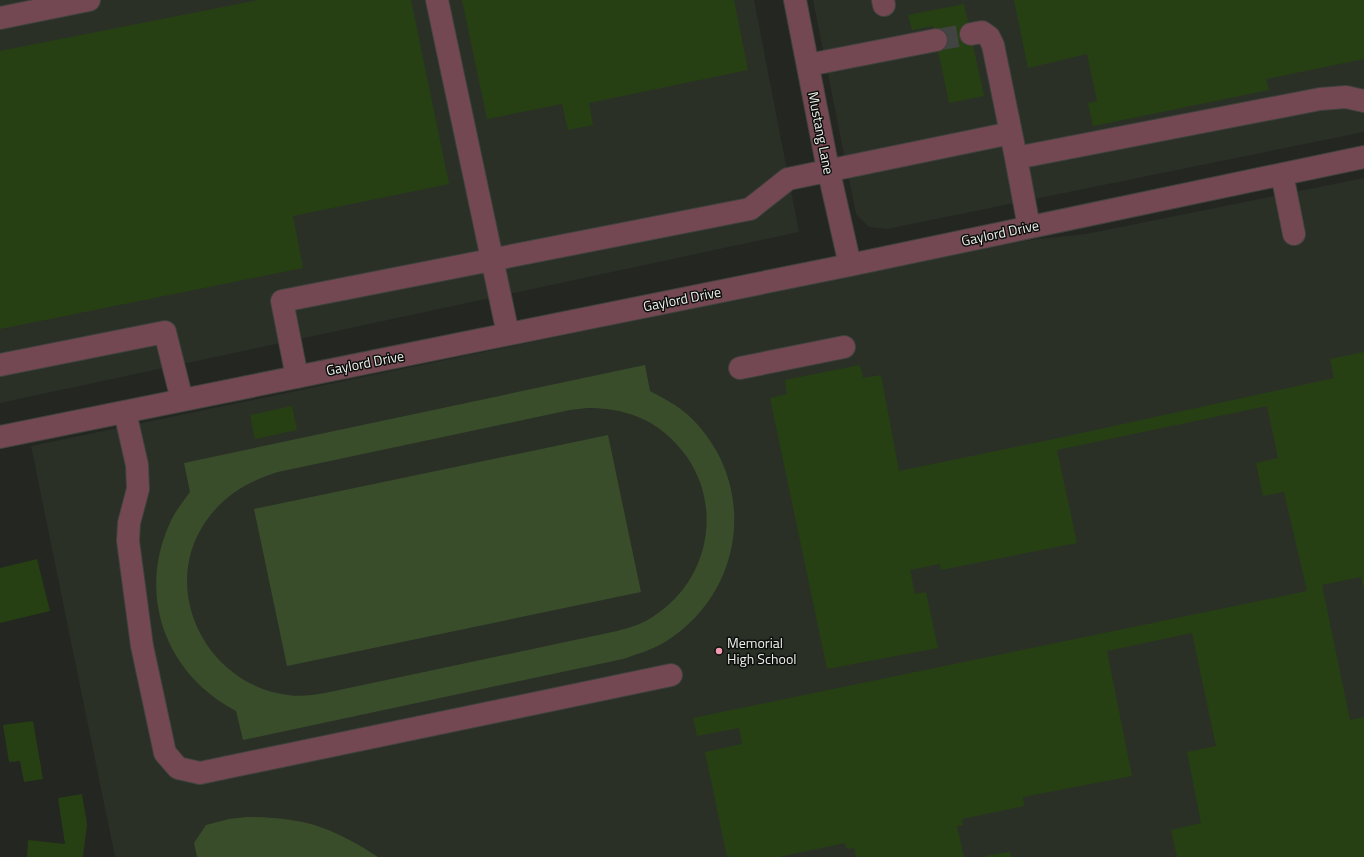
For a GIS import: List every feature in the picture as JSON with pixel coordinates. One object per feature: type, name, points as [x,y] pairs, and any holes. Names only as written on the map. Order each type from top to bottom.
[{"type":"street","points":[[10,11],[85,0]]},
{"type":"street","points":[[437,0],[508,334]]},
{"type":"street","name":"Mustang Lane","points":[[795,0],[829,170],[850,265]]},
{"type":"street","points":[[970,34],[982,32],[989,37],[993,45],[1029,227]]},
{"type":"street","points":[[808,65],[936,40]]},
{"type":"street","points":[[1016,158],[1320,99],[1346,97],[1364,101]]},
{"type":"street","points":[[297,377],[282,301],[750,208],[788,179],[1011,133]]},
{"type":"street","name":"Gaylord Drive","points":[[0,437],[850,265],[1364,157]]},
{"type":"street","points":[[1282,174],[1294,234]]},
{"type":"street","points":[[0,365],[164,332],[182,400]]},
{"type":"street","points":[[740,368],[844,346]]},
{"type":"street","points":[[125,412],[137,465],[138,489],[129,523],[128,541],[142,646],[165,753],[178,768],[200,772],[671,675]]},
{"type":"shaded area","points":[[0,0],[754,0],[799,232],[0,403]]},
{"type":"shaded area","points":[[813,0],[1364,0],[1364,132],[887,229],[869,227],[856,214]]},
{"type":"shaded area","name":"Memorial High School","points":[[1364,178],[1364,857],[115,857],[31,446],[989,247],[1037,239],[1086,234]]},
{"type":"green space","points":[[645,365],[650,391],[684,411],[711,442],[726,471],[733,503],[734,534],[727,566],[713,595],[692,621],[665,642],[650,650],[623,659],[243,740],[236,711],[212,696],[192,677],[176,656],[165,632],[158,606],[156,580],[160,552],[171,521],[178,508],[190,492],[184,463]],"holes":[[[594,408],[613,410],[632,415],[659,428],[687,457],[698,478],[705,500],[707,523],[704,545],[697,566],[685,586],[670,604],[651,618],[634,626],[617,631],[325,693],[302,696],[288,695],[259,687],[234,673],[214,654],[199,630],[189,604],[187,576],[192,548],[206,521],[213,512],[229,496],[238,490],[257,480],[278,472],[570,410]]]},
{"type":"green space","points":[[608,435],[641,592],[287,666],[254,509]]},
{"type":"green space","points":[[246,817],[285,819],[314,825],[347,839],[378,857],[197,857],[194,843],[206,825],[229,819]]},
{"type":"building","points":[[259,0],[411,0],[449,184],[293,216],[303,268],[0,329],[0,51]]},
{"type":"building","points":[[462,0],[734,0],[748,70],[589,103],[593,125],[568,130],[562,104],[487,119]]},
{"type":"building","points":[[1014,0],[1364,0],[1364,59],[1266,79],[1269,90],[1093,126],[1088,103],[1097,101],[1087,54],[1028,68]]},
{"type":"building","points":[[964,4],[984,96],[949,103],[933,26],[912,30],[908,15]]},
{"type":"building","name":"Memorial High School","points":[[1364,352],[1364,591],[1361,577],[1322,585],[1350,720],[1364,717],[1364,857],[1177,857],[1171,830],[1201,823],[1187,752],[1216,746],[1192,633],[1107,651],[1132,776],[1023,797],[1024,806],[962,819],[963,825],[957,826],[964,857],[856,857],[854,848],[847,849],[845,843],[779,857],[727,857],[705,752],[742,744],[739,728],[697,736],[693,718],[1307,591],[1284,492],[1263,496],[1256,463],[1278,458],[1267,406],[1057,450],[1077,543],[941,570],[940,564],[910,570],[915,594],[926,592],[938,648],[827,669],[770,398],[787,394],[785,380],[860,365],[863,378],[881,375],[899,471],[1334,378],[1330,359]]},
{"type":"building","points":[[292,406],[297,430],[255,439],[250,415]]},
{"type":"building","points":[[37,559],[50,611],[0,623],[0,568]]},
{"type":"building","points":[[33,721],[43,779],[24,782],[20,761],[9,762],[3,725]]},
{"type":"building","points":[[82,794],[87,824],[83,857],[27,857],[28,840],[65,844],[58,798]]},
{"type":"building","points":[[1010,852],[1011,857],[986,857],[986,856]]},
{"type":"tunnel","points":[[936,40],[971,34]]},
{"type":"place","name":"Memorial High School","points":[[719,651]]}]
